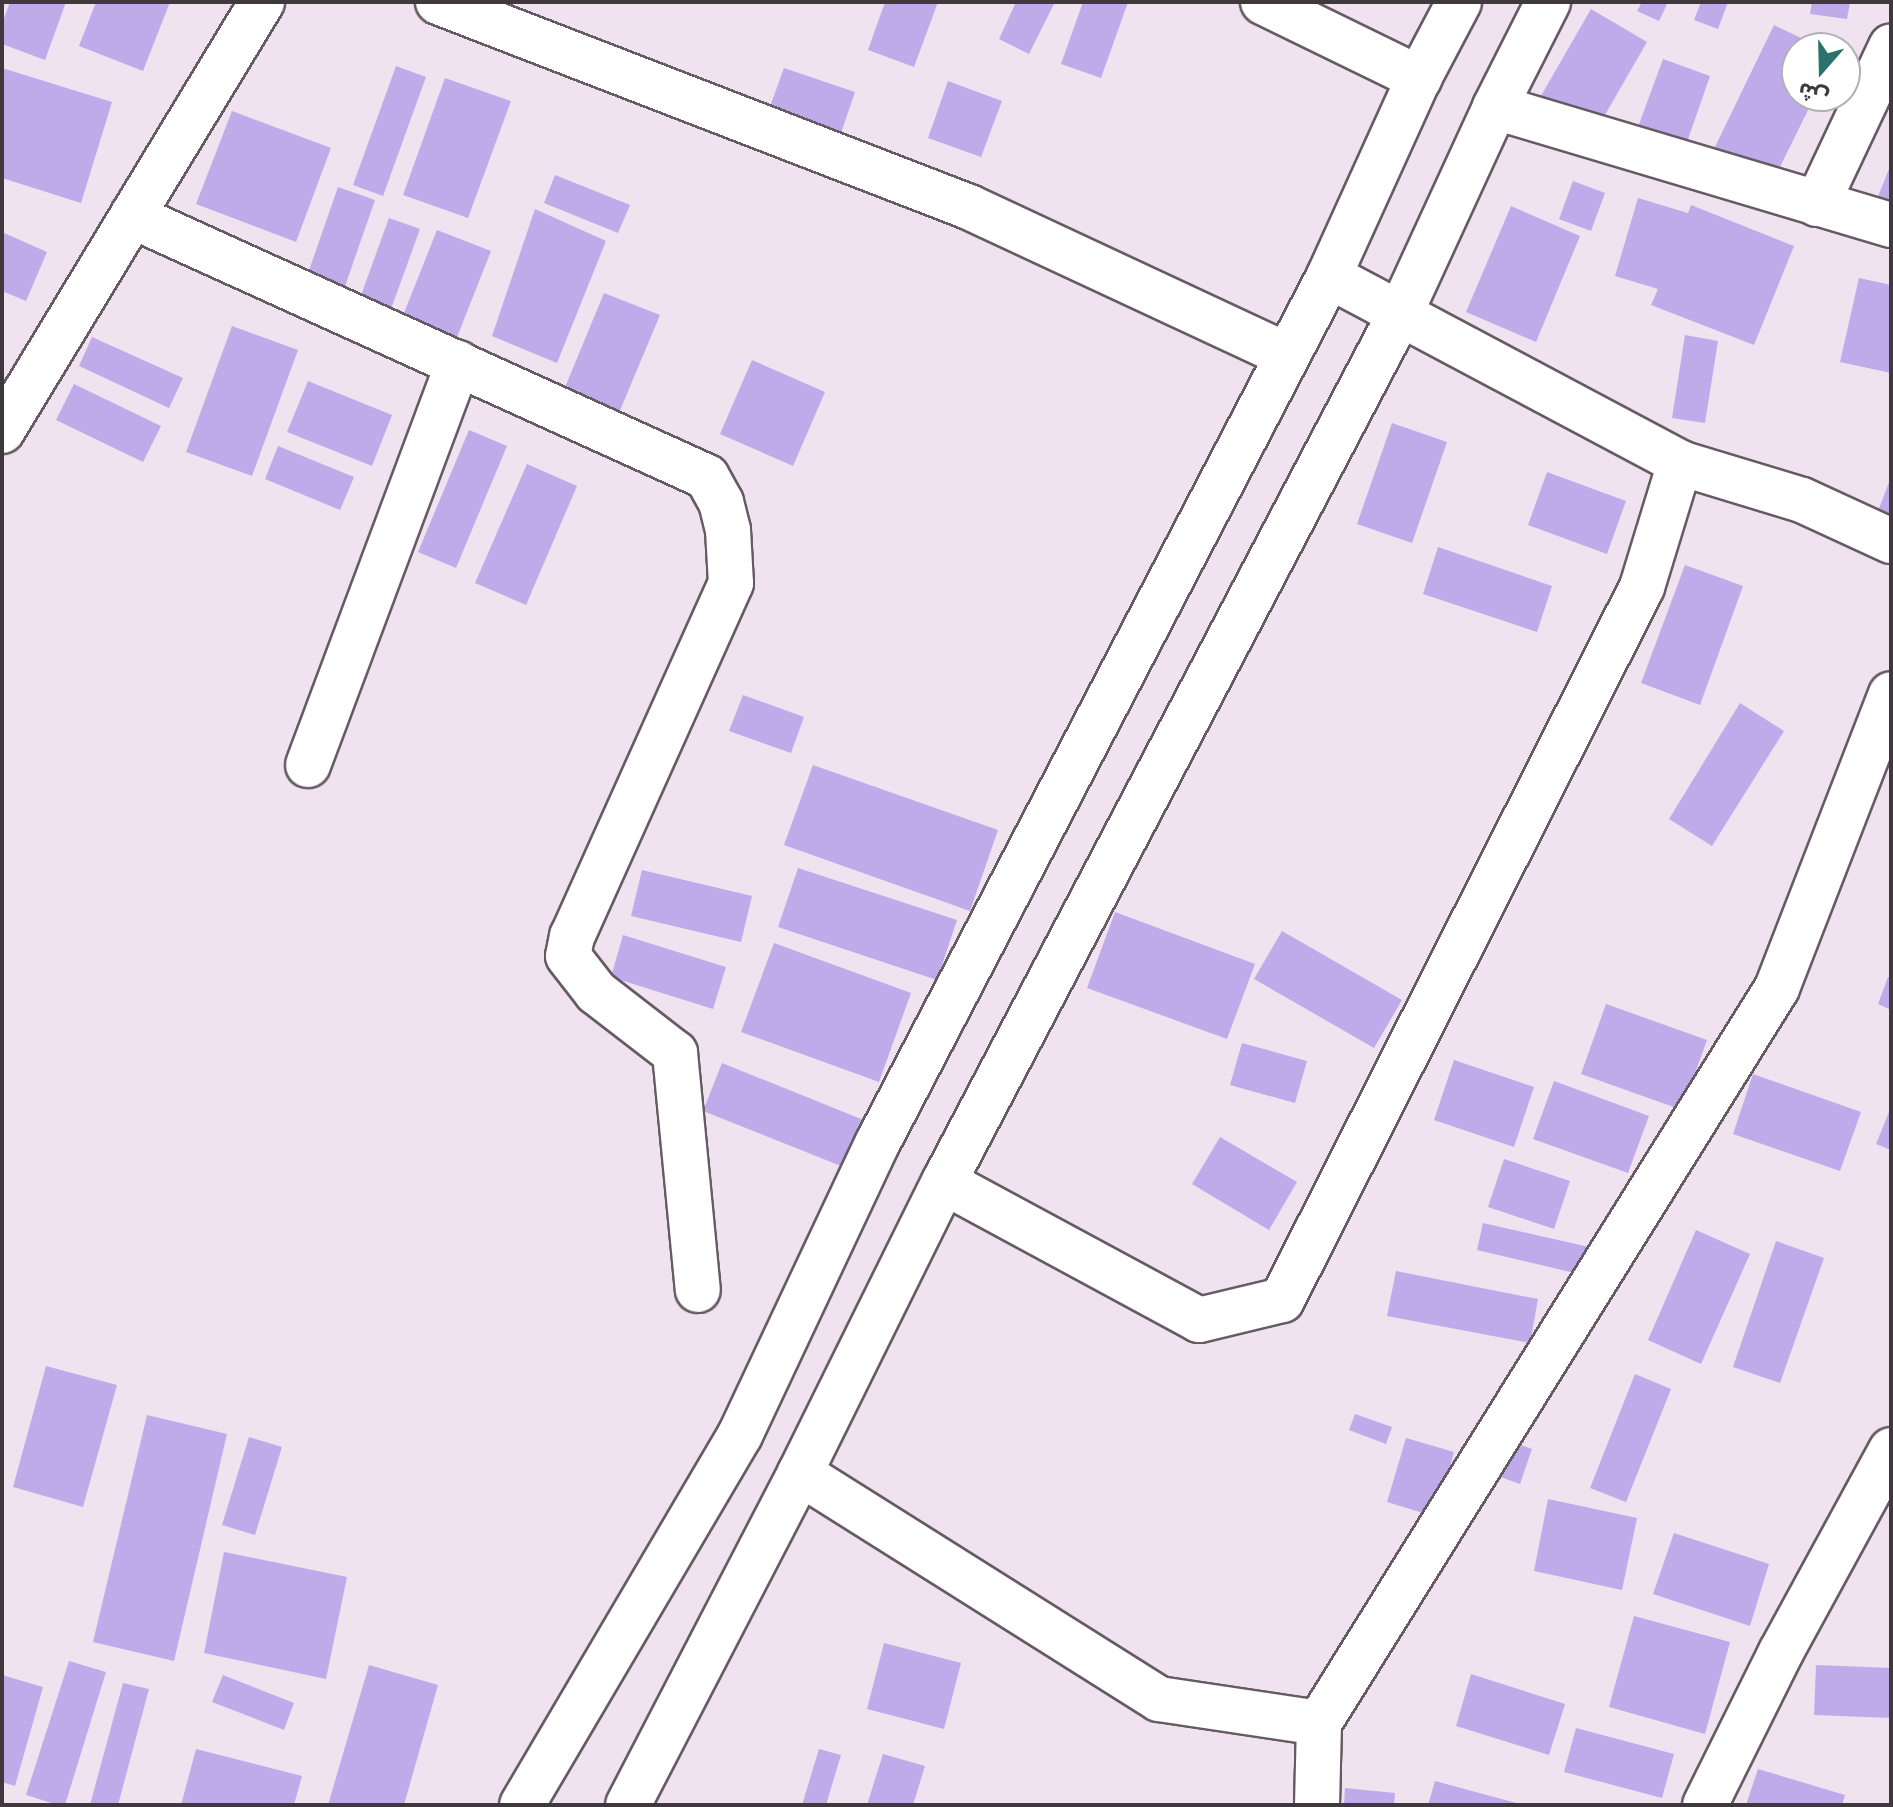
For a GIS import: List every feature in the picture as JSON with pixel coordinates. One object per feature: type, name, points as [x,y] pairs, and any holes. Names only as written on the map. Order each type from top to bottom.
[{"type":"street","points":[[2,431],[262,2]]},
{"type":"street","points":[[438,2],[969,207],[1287,355]]},
{"type":"street","points":[[1263,2],[1419,78]]},
{"type":"street","points":[[522,1805],[740,1435],[877,1144],[1329,276],[1419,78],[1459,2]]},
{"type":"street","points":[[628,1805],[800,1473],[944,1182],[1400,314],[1495,107],[1548,2]]},
{"type":"street","points":[[1817,204],[1891,47]]},
{"type":"street","points":[[1495,107],[1891,225]]},
{"type":"street","points":[[132,216],[707,477],[721,502],[728,530],[731,583],[572,936],[568,956],[596,992],[675,1053],[698,1290]]},
{"type":"street","points":[[1329,276],[1680,463],[1802,500],[1891,541]]},
{"type":"street","points":[[308,765],[458,363]]},
{"type":"street","points":[[944,1182],[1199,1320],[1282,1300],[1642,587],[1680,463]]},
{"type":"street","points":[[1317,1805],[1319,1723],[1777,988],[1891,694]]},
{"type":"street","points":[[1705,1805],[1781,1652],[1891,1450]]},
{"type":"street","points":[[800,1473],[1159,1699],[1319,1723]]},
{"type":"building","points":[[10,2],[66,2],[45,60],[2,44],[2,24]]},
{"type":"building","points":[[96,2],[170,2],[143,71],[79,46]]},
{"type":"building","points":[[885,2],[938,2],[914,67],[868,50]]},
{"type":"building","points":[[1016,2],[1055,2],[1029,54],[999,39]]},
{"type":"building","points":[[1083,2],[1128,2],[1101,78],[1061,64]]},
{"type":"building","points":[[1642,2],[1668,2],[1659,21],[1637,11]]},
{"type":"building","points":[[1701,2],[1728,2],[1718,29],[1694,20]]},
{"type":"building","points":[[1812,2],[1850,2],[1847,19],[1810,14]]},
{"type":"building","points":[[1591,9],[1647,42],[1594,134],[1538,101]]},
{"type":"building","points":[[1774,25],[1789,32],[1781,32],[1781,112],[1807,112],[1773,181],[1713,151]]},
{"type":"building","points":[[1663,59],[1710,76],[1686,145],[1638,127]]},
{"type":"building","points":[[396,66],[426,77],[383,196],[353,185]]},
{"type":"building","points":[[2,68],[112,102],[81,203],[2,178]]},
{"type":"building","points":[[784,68],[855,92],[840,136],[768,112]]},
{"type":"building","points":[[445,78],[511,101],[468,218],[403,195]]},
{"type":"building","points":[[948,81],[1002,101],[981,157],[928,138]]},
{"type":"building","points":[[232,111],[331,148],[296,242],[196,204]]},
{"type":"building","points":[[1891,164],[1891,204],[1877,199]]},
{"type":"building","points":[[555,175],[630,205],[618,233],[544,203]]},
{"type":"building","points":[[1573,181],[1605,193],[1591,231],[1559,219]]},
{"type":"building","points":[[338,187],[375,200],[343,292],[306,279]]},
{"type":"building","points":[[1638,198],[1688,213],[1691,205],[1794,246],[1754,345],[1651,305],[1658,289],[1615,276]]},
{"type":"building","points":[[1511,206],[1580,236],[1536,342],[1466,312]]},
{"type":"building","points":[[535,209],[606,241],[557,363],[492,336]]},
{"type":"building","points":[[389,218],[420,229],[391,309],[360,298]]},
{"type":"building","points":[[437,230],[491,251],[454,345],[400,323]]},
{"type":"building","points":[[2,232],[47,252],[26,301],[2,291]]},
{"type":"building","points":[[1859,278],[1891,285],[1891,373],[1840,362]]},
{"type":"building","points":[[604,293],[660,315],[616,420],[561,397]]},
{"type":"building","points":[[232,326],[298,350],[252,476],[186,452]]},
{"type":"building","points":[[1685,335],[1718,341],[1705,423],[1672,418]]},
{"type":"building","points":[[92,337],[183,378],[169,408],[79,366]]},
{"type":"building","points":[[752,360],[825,392],[793,466],[720,434]]},
{"type":"building","points":[[308,381],[392,415],[372,466],[287,432]]},
{"type":"building","points":[[74,384],[161,426],[143,462],[56,420]]},
{"type":"building","points":[[1392,423],[1447,442],[1412,543],[1357,524]]},
{"type":"building","points":[[469,430],[507,446],[456,568],[418,552]]},
{"type":"building","points":[[278,446],[354,477],[340,510],[265,479]]},
{"type":"building","points":[[527,464],[577,486],[526,605],[475,583]]},
{"type":"building","points":[[1547,472],[1626,501],[1607,554],[1528,525]]},
{"type":"building","points":[[1891,477],[1891,516],[1878,511]]},
{"type":"building","points":[[1438,547],[1552,586],[1537,632],[1423,594]]},
{"type":"building","points":[[1685,565],[1743,586],[1700,705],[1641,683]]},
{"type":"building","points":[[743,695],[804,717],[791,753],[729,731]]},
{"type":"building","points":[[1740,703],[1784,731],[1712,846],[1669,819]]},
{"type":"building","points":[[813,765],[998,830],[970,911],[784,845]]},
{"type":"building","points":[[798,868],[957,920],[937,980],[778,927]]},
{"type":"building","points":[[642,870],[752,896],[741,942],[631,916]]},
{"type":"building","points":[[1115,912],[1255,964],[1227,1039],[1087,988]]},
{"type":"building","points":[[1282,931],[1402,1000],[1374,1048],[1254,979]]},
{"type":"building","points":[[623,935],[726,967],[713,1009],[611,977]]},
{"type":"building","points":[[774,943],[911,993],[879,1082],[741,1032]]},
{"type":"building","points":[[1888,977],[1891,978],[1891,1010],[1878,1004]]},
{"type":"building","points":[[1606,1004],[1707,1040],[1682,1110],[1581,1074]]},
{"type":"building","points":[[1242,1043],[1307,1061],[1295,1103],[1230,1085]]},
{"type":"building","points":[[1454,1060],[1534,1087],[1514,1147],[1434,1120]]},
{"type":"building","points":[[722,1063],[871,1123],[851,1170],[703,1111]]},
{"type":"building","points":[[1753,1074],[1861,1112],[1840,1171],[1733,1134]]},
{"type":"building","points":[[1554,1081],[1649,1116],[1628,1173],[1533,1139]]},
{"type":"building","points":[[1891,1107],[1891,1150],[1876,1144]]},
{"type":"building","points":[[1220,1137],[1297,1182],[1269,1230],[1192,1184]]},
{"type":"building","points":[[1504,1159],[1570,1181],[1554,1229],[1488,1207]]},
{"type":"building","points":[[1483,1223],[1589,1247],[1583,1275],[1477,1250]]},
{"type":"building","points":[[1696,1230],[1750,1254],[1701,1364],[1648,1340]]},
{"type":"building","points":[[1776,1241],[1824,1258],[1780,1383],[1733,1367]]},
{"type":"building","points":[[1396,1271],[1538,1299],[1530,1343],[1387,1316]]},
{"type":"building","points":[[46,1366],[117,1385],[83,1507],[13,1487]]},
{"type":"building","points":[[1635,1374],[1671,1389],[1626,1502],[1590,1488]]},
{"type":"building","points":[[1355,1414],[1392,1427],[1386,1444],[1349,1430]]},
{"type":"building","points":[[147,1415],[227,1434],[174,1661],[93,1642]]},
{"type":"building","points":[[249,1437],[282,1447],[255,1535],[222,1525]]},
{"type":"building","points":[[1406,1438],[1454,1452],[1436,1517],[1387,1502]]},
{"type":"building","points":[[1505,1439],[1532,1449],[1520,1484],[1492,1474]]},
{"type":"building","points":[[1548,1499],[1637,1518],[1622,1590],[1534,1571]]},
{"type":"building","points":[[1674,1533],[1769,1564],[1750,1626],[1653,1594]]},
{"type":"building","points":[[224,1552],[347,1577],[326,1679],[204,1653]]},
{"type":"building","points":[[1634,1616],[1730,1642],[1705,1734],[1609,1707]]},
{"type":"building","points":[[884,1643],[961,1663],[944,1729],[867,1709]]},
{"type":"building","points":[[69,1661],[106,1672],[65,1805],[58,1805],[26,1795]]},
{"type":"building","points":[[369,1665],[438,1685],[404,1805],[328,1805]]},
{"type":"building","points":[[1816,1665],[1891,1668],[1891,1718],[1814,1715]]},
{"type":"building","points":[[1471,1674],[1565,1704],[1549,1755],[1456,1726]]},
{"type":"building","points":[[2,1675],[43,1687],[15,1786],[2,1782]]},
{"type":"building","points":[[223,1675],[294,1703],[284,1730],[212,1702]]},
{"type":"building","points":[[123,1683],[149,1689],[118,1805],[90,1805]]},
{"type":"building","points":[[1576,1728],[1674,1754],[1662,1798],[1564,1772]]},
{"type":"building","points":[[196,1749],[302,1776],[294,1805],[181,1805]]},
{"type":"building","points":[[819,1749],[841,1755],[826,1805],[802,1805]]},
{"type":"building","points":[[883,1754],[925,1766],[913,1805],[867,1805]]},
{"type":"building","points":[[1758,1769],[1845,1795],[1842,1805],[1746,1805]]},
{"type":"building","points":[[1435,1781],[1520,1804],[1520,1805],[1428,1805]]},
{"type":"building","points":[[1345,1788],[1395,1793],[1394,1805],[1344,1805]]}]
